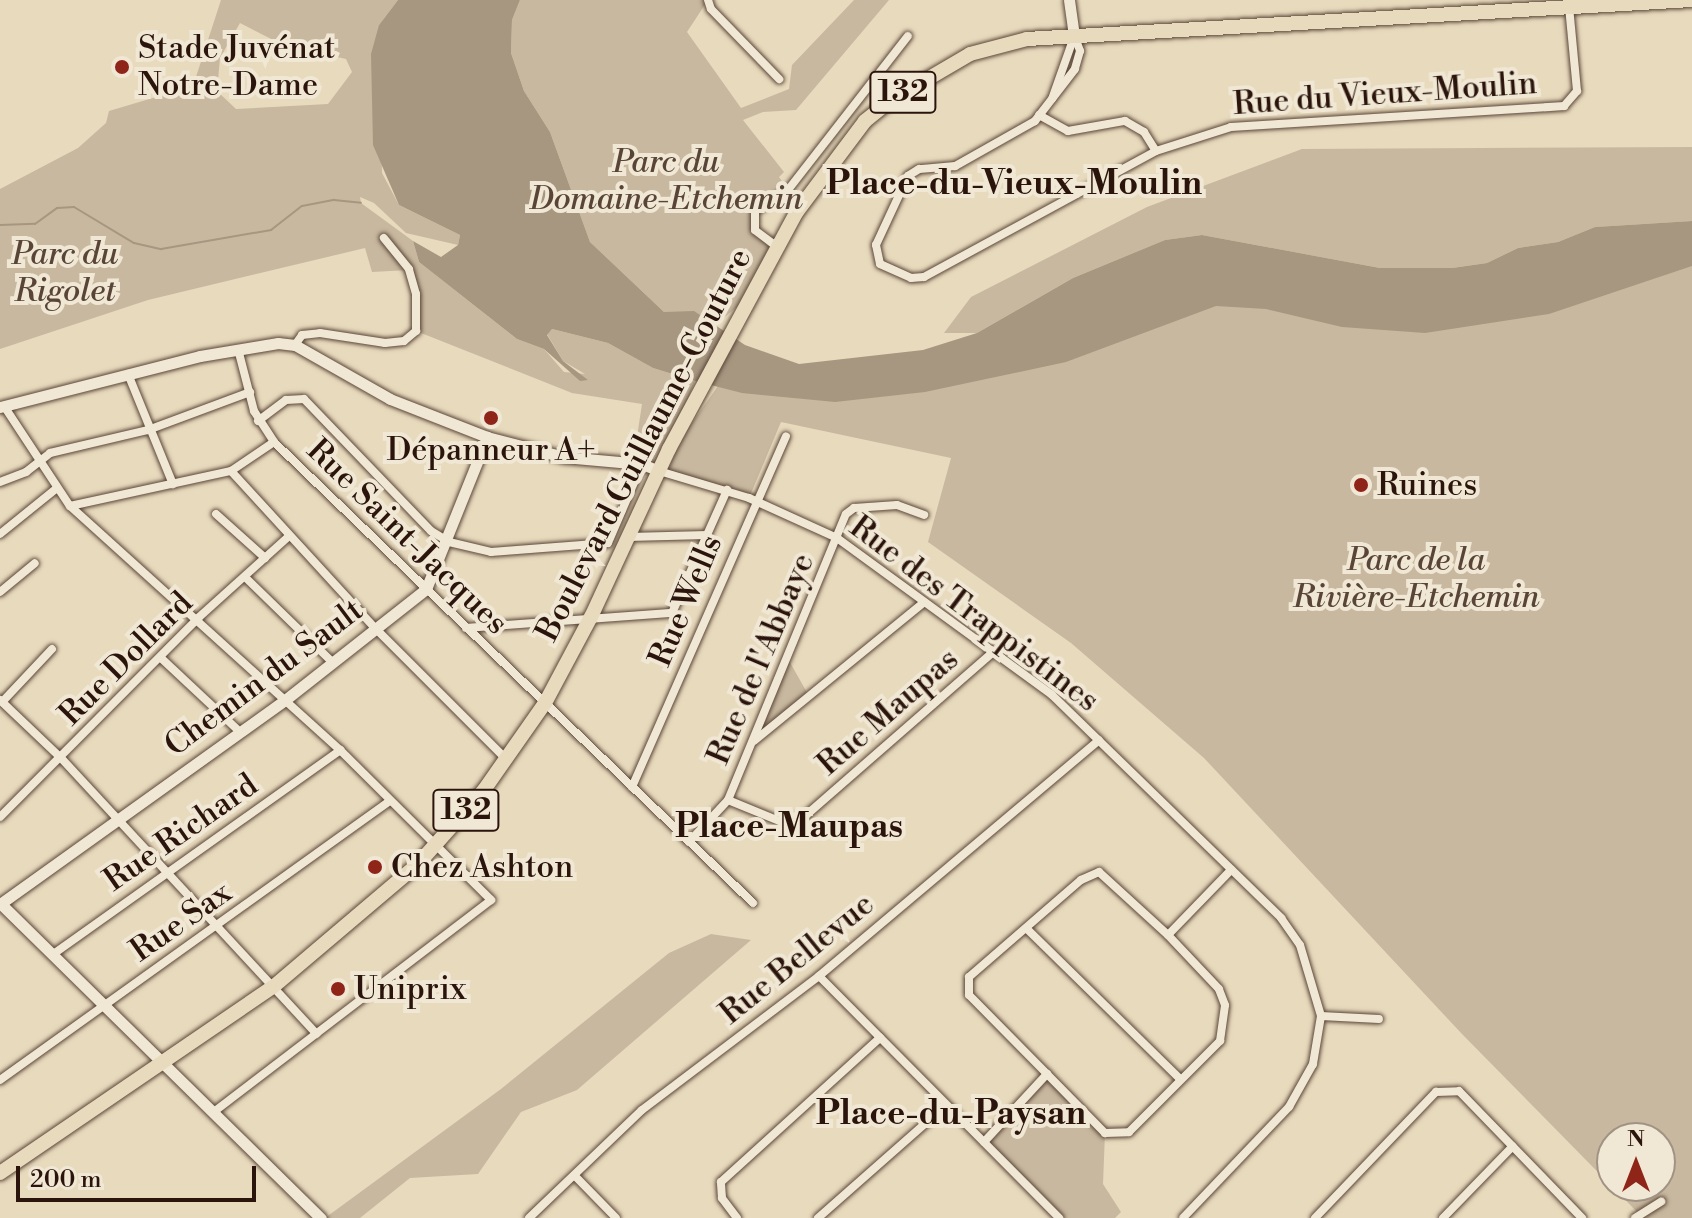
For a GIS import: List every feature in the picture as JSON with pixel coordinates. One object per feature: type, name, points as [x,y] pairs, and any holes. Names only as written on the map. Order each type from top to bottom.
[{"type":"main road","name":"Boulevard Guillaume-Couture","points":[[0,1173],[273,987],[346,929],[435,845],[507,760],[545,703],[591,617],[659,471],[776,246],[834,159],[890,101],[988,47],[1074,35],[1692,0]]},
{"type":"street","points":[[708,0],[779,79]]},
{"type":"street","points":[[1069,0],[1074,35]]},
{"type":"street","name":"Rue du Vieux-Moulin","points":[[1074,35],[1080,51],[1075,69],[1039,115],[955,166],[912,171],[876,245],[880,264],[911,278],[924,277],[1156,151],[1231,127],[1268,121],[1564,106],[1577,91],[1569,7]]},
{"type":"street","points":[[776,246],[755,230],[755,211],[788,190],[908,36]]},
{"type":"street","points":[[1039,115],[1068,131],[1125,121],[1144,132],[1156,151]]},
{"type":"street","points":[[295,345],[302,335],[320,333],[385,343],[404,341],[416,331],[416,294],[409,269],[384,238]]},
{"type":"street","points":[[214,1112],[491,900],[340,750],[198,618],[70,506],[2,407],[238,349],[295,345],[390,399],[487,437],[564,457],[642,464],[659,471]]},
{"type":"street","name":"Rue Saint-Jacques","points":[[238,349],[258,421],[274,442],[753,903]]},
{"type":"street","points":[[128,374],[148,430],[173,484]]},
{"type":"street","points":[[0,482],[38,463],[50,453],[148,430],[250,392]]},
{"type":"street","points":[[258,421],[286,400],[304,399],[431,531],[449,542],[491,552],[608,543],[642,464]]},
{"type":"street","name":"Rue Wells","points":[[632,787],[786,436]]},
{"type":"street","name":"Chemin du Sault","points":[[0,904],[116,818],[285,700],[426,589],[449,542],[487,437]]},
{"type":"street","points":[[70,506],[231,471],[274,442]]},
{"type":"street","points":[[231,471],[288,537],[507,760]]},
{"type":"street","name":"Rue des Trappistines","points":[[659,471],[727,490],[837,538],[1052,695],[1281,918],[1300,945],[1321,1016],[1313,1064],[1289,1107],[1183,1218]]},
{"type":"street","points":[[0,534],[57,488]]},
{"type":"street","points":[[466,628],[672,613],[727,490]]},
{"type":"street","name":"Rue de l'Abbaye","points":[[689,842],[728,800],[837,538],[854,508],[897,505],[924,515]]},
{"type":"street","points":[[216,514],[265,558]]},
{"type":"street","points":[[627,537],[707,535]]},
{"type":"street","name":"Rue Dollard","points":[[0,817],[198,618],[288,537]]},
{"type":"street","points":[[0,592],[35,563]]},
{"type":"street","points":[[245,577],[332,662]]},
{"type":"street","points":[[754,742],[923,603]]},
{"type":"street","points":[[52,649],[2,700],[168,871],[317,1034]]},
{"type":"street","name":"Rue Maupas","points":[[728,800],[784,823],[804,817],[993,652]]},
{"type":"street","points":[[161,658],[239,731]]},
{"type":"street","name":"Rue Bellevue","points":[[529,1218],[576,1177],[642,1110],[819,976],[1099,740]]},
{"type":"street","name":"Rue Richard","points":[[52,955],[340,750]]},
{"type":"street","name":"Rue Sax","points":[[0,1080],[389,802]]},
{"type":"street","points":[[1168,935],[1231,870]]},
{"type":"street","points":[[1099,872],[1168,935],[1219,989],[1225,1005],[1220,1041],[1129,1132],[1116,1136],[1105,1133],[967,987],[969,977],[1028,930],[1081,880],[1099,872]]},
{"type":"street","points":[[0,904],[321,1218]]},
{"type":"street","points":[[1028,930],[1180,1079]]},
{"type":"street","points":[[819,976],[1059,1218]]},
{"type":"street","points":[[1321,1016],[1379,1019]]},
{"type":"street","points":[[737,1218],[722,1198],[721,1182],[880,1038]]},
{"type":"street","points":[[984,1142],[1047,1074]]},
{"type":"street","points":[[1315,1218],[1436,1092],[1459,1091],[1582,1218]]},
{"type":"street","points":[[818,1218],[945,1106]]},
{"type":"street","points":[[1443,1218],[1513,1146]]},
{"type":"street","points":[[576,1177],[616,1218]]},
{"type":"street","points":[[1635,1218],[1661,1202]]},
{"type":"green space","name":"Parc de la Rivière-Etchemin","points":[[221,0],[398,0],[379,25],[382,173],[399,205],[460,235],[458,245],[406,233],[374,203],[360,197],[361,203],[413,241],[419,262],[517,339],[544,349],[564,372],[585,374],[563,361],[547,334],[552,329],[608,343],[653,368],[695,381],[661,467],[718,386],[891,375],[1157,287],[1436,303],[1692,247],[1692,1218],[1643,1218],[1627,1202],[1676,1202],[1676,1122],[1596,1122],[1596,1170],[1462,1034],[1204,758],[1071,643],[928,542],[951,458],[781,422],[749,498],[633,463],[642,404],[572,393],[416,331],[416,294],[409,270],[372,272],[365,248],[148,300],[0,349],[0,189],[78,148],[106,123],[109,111],[193,86]],"holes":[[[240,23],[283,45],[346,59],[352,72],[328,104],[236,109],[217,91],[220,58]]]},
{"type":"green space","name":"Parc du Domaine-Etchemin","points":[[520,0],[708,0],[687,32],[741,108],[789,89],[792,65],[854,0],[889,0],[796,110],[763,112],[743,120],[784,172],[779,177],[788,190],[752,216],[761,236],[778,241],[748,298],[715,325],[664,312],[590,242],[550,132],[524,91],[511,53],[512,20]]},
{"type":"green space","points":[[1692,147],[1692,221],[1595,227],[1558,242],[1518,248],[1487,263],[1452,268],[1380,268],[1202,235],[1165,240],[1073,278],[977,333],[944,333],[971,297],[1147,207],[1302,149]]},
{"type":"green space","points":[[788,659],[809,696],[754,742]]},
{"type":"green space","points":[[711,934],[751,940],[577,1090],[521,1112],[478,1174],[410,1178],[360,1218],[325,1218],[501,1089],[669,953]]},
{"type":"green space","points":[[1047,1074],[1105,1133],[1103,1184],[1121,1212],[1115,1218],[1059,1218],[984,1142]]},
{"type":"shaded area","points":[[398,0],[520,0],[512,20],[511,53],[524,91],[550,132],[590,242],[664,312],[694,311],[745,345],[799,364],[923,350],[977,333],[1073,278],[1165,240],[1202,235],[1380,268],[1452,268],[1487,263],[1518,248],[1558,242],[1595,227],[1692,221],[1692,266],[1549,314],[1425,333],[1342,327],[1266,309],[1216,306],[1066,362],[925,392],[835,402],[742,393],[695,381],[653,368],[608,343],[552,329],[547,335],[563,361],[588,380],[580,381],[544,349],[517,339],[419,262],[413,241],[441,257],[458,245],[460,235],[399,205],[373,145],[371,54],[379,25]]},
{"type":"waterway","points":[[0,225],[35,224],[57,208],[74,207],[134,243],[161,249],[271,230],[302,206],[334,200],[361,203]]},
{"type":"place","name":"Stade Juvénat Notre-Dame","points":[[122,67]]},
{"type":"place","name":"Dépanneur A+","points":[[491,418]]},
{"type":"place","name":"Ruines","points":[[1361,485]]},
{"type":"place","name":"Chez Ashton","points":[[375,867]]},
{"type":"place","name":"Uniprix","points":[[338,989]]},
{"type":"district","name":"Place-du-Vieux-Moulin","points":[[1014,185]]},
{"type":"district","name":"Place-Maupas","points":[[789,828]]},
{"type":"district","name":"Place-du-Paysan","points":[[951,1115]]},
{"type":"park label","name":"Parc du Rigolet","points":[[65,274]]}]
